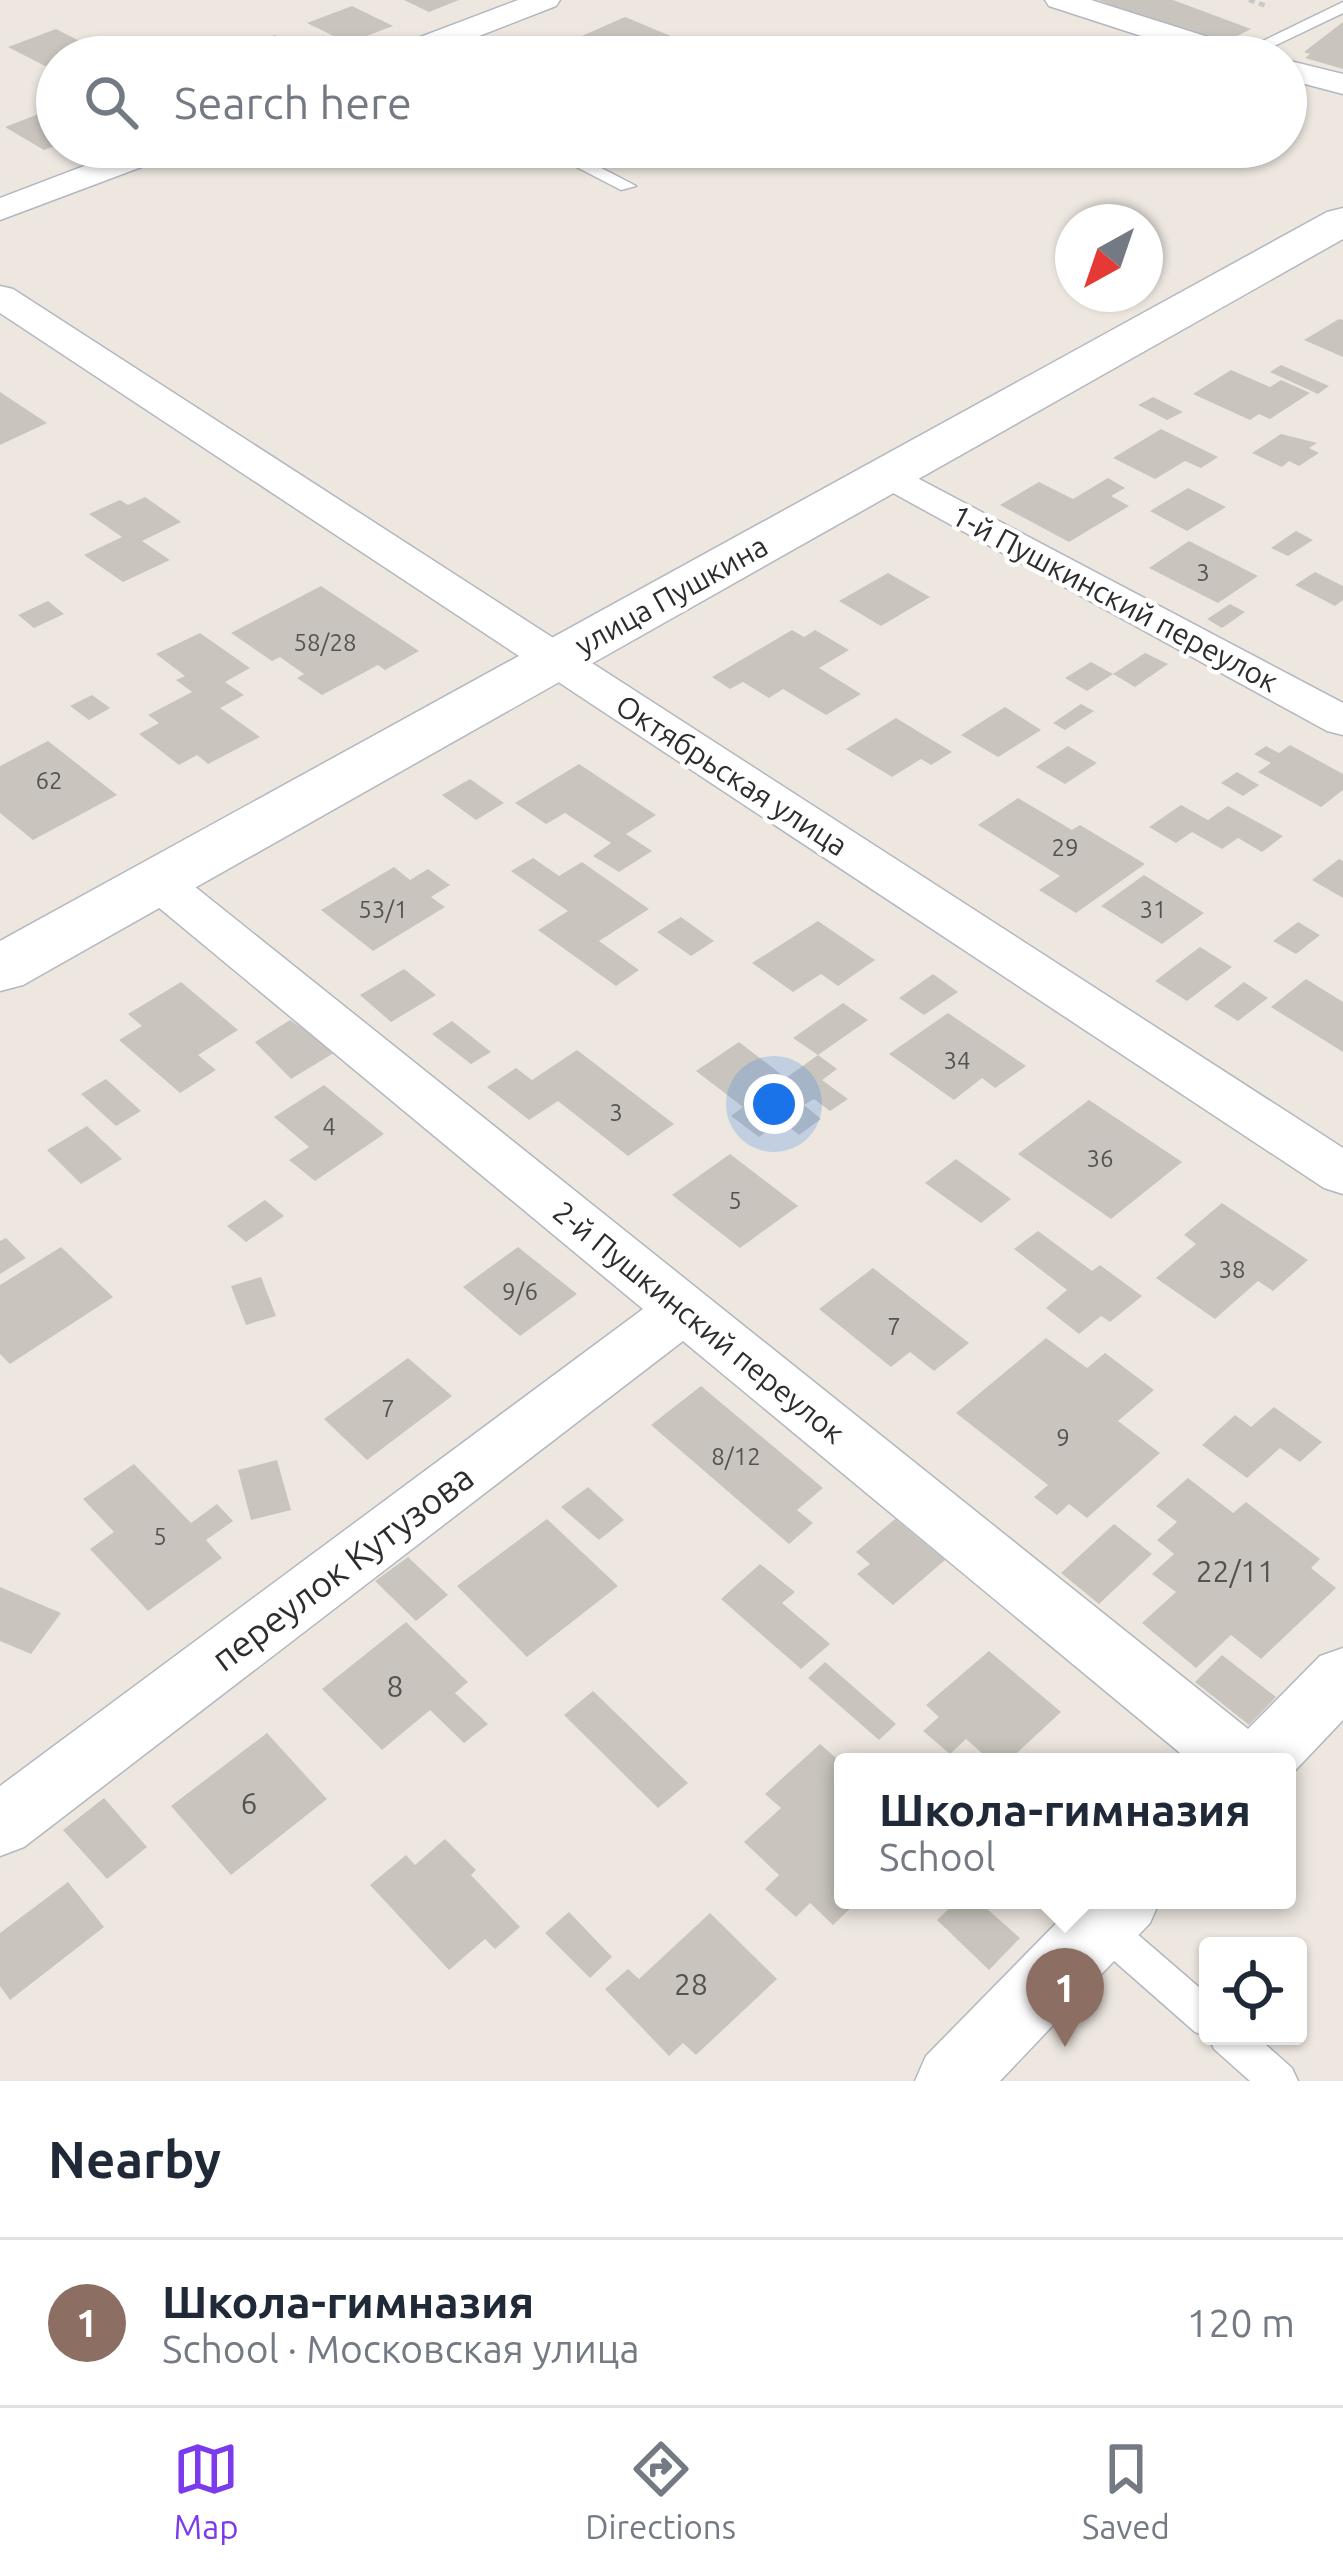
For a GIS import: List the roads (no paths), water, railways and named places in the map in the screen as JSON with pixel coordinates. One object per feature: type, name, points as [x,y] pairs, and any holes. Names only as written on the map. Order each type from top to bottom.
[{"type":"street","points":[[452,36],[545,0]]},
{"type":"street","points":[[1060,0],[1172,36]]},
{"type":"street","points":[[1307,75],[1343,84]]},
{"type":"street","points":[[0,210],[109,168]]},
{"type":"street","name":"улица Пушкина","points":[[0,969],[1343,220]]},
{"type":"street","name":"Октябрьская улица","points":[[0,297],[1343,1174]]},
{"type":"street","name":"1-й Пушкинский переулок","points":[[887,475],[1343,721]]},
{"type":"street","name":"2-й Пушкинский переулок","points":[[157,881],[1229,1753]]},
{"type":"street","name":"переулок Кутузова","points":[[0,1825],[684,1309]]},
{"type":"street","points":[[1269,1753],[1343,1676]]},
{"type":"street","points":[[951,2081],[1114,1913]]},
{"type":"lane","points":[[1282,36],[1343,7]]},
{"type":"lane","points":[[589,168],[627,187]]},
{"type":"lane","points":[[1114,1913],[1199,2009]]},
{"type":"lane","points":[[1237,2045],[1279,2081]]},
{"type":"place","name":"Школа-гимназия","points":[[1065,2047]]}]
